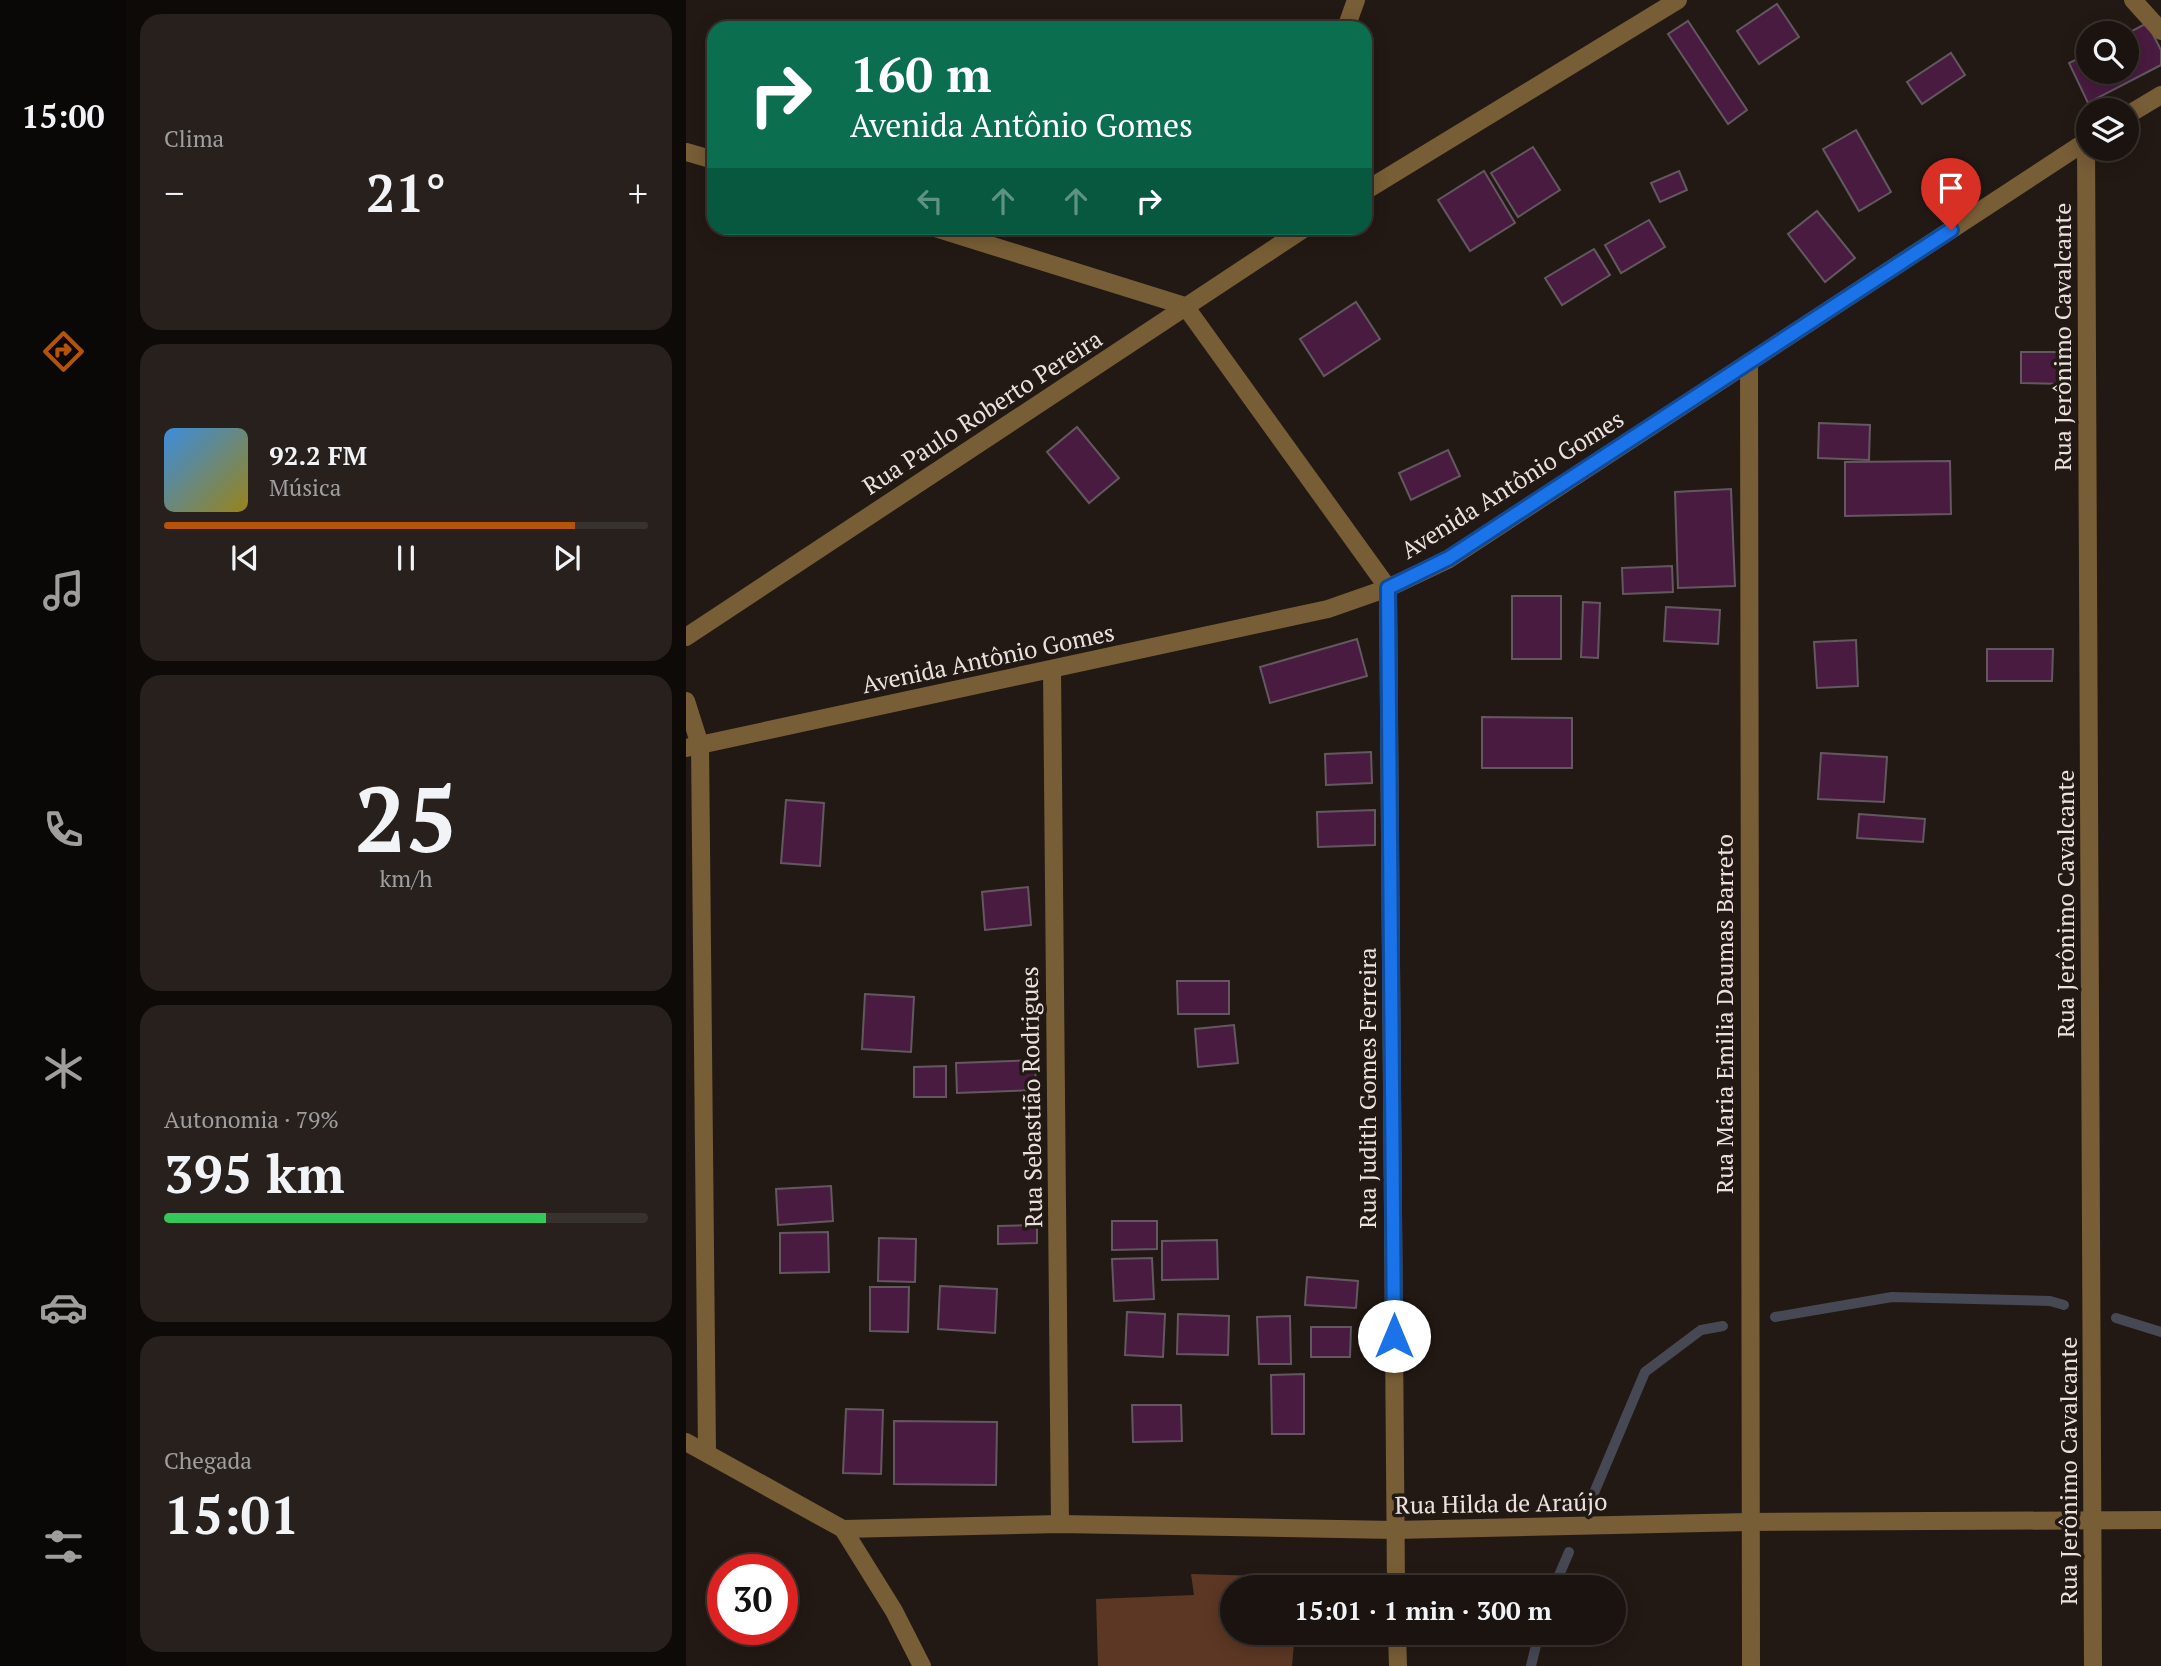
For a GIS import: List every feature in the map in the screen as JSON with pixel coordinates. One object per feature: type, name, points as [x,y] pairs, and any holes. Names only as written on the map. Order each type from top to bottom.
[{"type":"street","points":[[1348,21],[1356,0]]},
{"type":"street","points":[[1372,187],[1678,0]]},
{"type":"street","points":[[2133,0],[2161,31]]},
{"type":"street","points":[[2139,108],[2161,95]]},
{"type":"street","name":"Avenida Antônio Gomes","points":[[693,746],[1328,609],[1388,588],[1449,558],[2076,148]]},
{"type":"street","points":[[686,152],[707,158]]},
{"type":"street","name":"Rua Jerônimo Cavalcante","points":[[2087,161],[2093,1666]]},
{"type":"street","points":[[957,235],[1185,306],[1388,588]]},
{"type":"street","points":[[1273,247],[1277,235]]},
{"type":"street","name":"Rua Paulo Roberto Pereira","points":[[686,637],[1293,235]]},
{"type":"street","name":"Rua Maria Emilia Daumas Barreto","points":[[1749,362],[1751,1666]]},
{"type":"street","name":"Rua Judith Gomes Ferreira","points":[[1388,588],[1396,1575]]},
{"type":"street","name":"Rua Sebastião Rodrigues","points":[[1052,670],[1060,1524]]},
{"type":"street","points":[[686,701],[693,746],[706,1452]]},
{"type":"street","points":[[686,1442],[843,1529],[894,1611],[922,1666]]},
{"type":"street","name":"Rua Hilda de Araújo","points":[[843,1529],[1060,1524],[1395,1530],[1749,1522],[2161,1520]]},
{"type":"street","points":[[1397,1645],[1398,1666]]},
{"type":"shaded area","points":[[1191,1574],[1227,1575],[1220,1575],[1220,1645],[1294,1645],[1292,1666],[1098,1666],[1096,1599],[1194,1595]]},
{"type":"building","points":[[1777,4],[1799,37],[1759,64],[1737,31]]},
{"type":"building","points":[[1688,21],[1747,110],[1728,124],[1668,34]]},
{"type":"building","points":[[2147,23],[2161,50],[2161,65],[2139,76],[2139,27]]},
{"type":"building","points":[[1951,53],[1965,75],[1922,104],[1907,82]]},
{"type":"building","points":[[2076,60],[2076,78],[2069,63]]},
{"type":"building","points":[[2079,84],[2124,84],[2098,98],[2086,98]]},
{"type":"building","points":[[1856,130],[1891,192],[1859,211],[1823,149]]},
{"type":"building","points":[[1533,147],[1560,190],[1518,217],[1491,173]]},
{"type":"building","points":[[1484,171],[1515,223],[1470,251],[1438,200]]},
{"type":"building","points":[[1679,171],[1687,190],[1660,202],[1651,183]]},
{"type":"building","points":[[1817,211],[1855,258],[1825,282],[1788,234]]},
{"type":"building","points":[[1649,220],[1665,247],[1621,273],[1605,245]]},
{"type":"building","points":[[1594,249],[1610,275],[1562,305],[1545,278]]},
{"type":"building","points":[[1356,302],[1380,339],[1324,376],[1300,339]]},
{"type":"building","points":[[2021,352],[2065,352],[2064,384],[2021,383]]},
{"type":"building","points":[[1819,423],[1870,425],[1869,460],[1818,458]]},
{"type":"building","points":[[1077,427],[1119,478],[1089,503],[1047,452]]},
{"type":"building","points":[[1448,450],[1460,476],[1411,500],[1399,473]]},
{"type":"building","points":[[1950,461],[1951,514],[1845,516],[1845,462]]},
{"type":"building","points":[[1731,489],[1735,586],[1678,588],[1675,492]]},
{"type":"building","points":[[1672,566],[1673,592],[1623,594],[1622,568]]},
{"type":"building","points":[[1512,596],[1561,596],[1561,659],[1512,659]]},
{"type":"building","points":[[1583,602],[1600,603],[1598,658],[1581,657]]},
{"type":"building","points":[[1666,607],[1720,610],[1718,644],[1664,641]]},
{"type":"building","points":[[1357,639],[1367,676],[1270,703],[1260,667]]},
{"type":"building","points":[[1856,640],[1858,686],[1817,688],[1814,642]]},
{"type":"building","points":[[1987,649],[2053,649],[2052,681],[1987,681]]},
{"type":"building","points":[[1482,717],[1572,718],[1572,768],[1482,768]]},
{"type":"building","points":[[1371,752],[1372,783],[1326,785],[1325,754]]},
{"type":"building","points":[[1821,753],[1887,757],[1884,802],[1818,799]]},
{"type":"building","points":[[786,800],[824,803],[820,866],[781,863]]},
{"type":"building","points":[[1375,810],[1375,845],[1318,847],[1317,812]]},
{"type":"building","points":[[1859,814],[1925,819],[1923,842],[1857,838]]},
{"type":"building","points":[[1028,887],[1031,925],[985,930],[982,892]]},
{"type":"building","points":[[1177,981],[1229,981],[1229,1014],[1178,1014]]},
{"type":"building","points":[[865,994],[914,997],[911,1052],[862,1049]]},
{"type":"building","points":[[1234,1025],[1238,1063],[1198,1067],[1195,1029]]},
{"type":"building","points":[[1035,1060],[1036,1090],[957,1093],[956,1063]]},
{"type":"building","points":[[946,1066],[946,1097],[914,1097],[914,1067]]},
{"type":"building","points":[[831,1186],[833,1221],[778,1225],[776,1189]]},
{"type":"building","points":[[1112,1221],[1157,1221],[1157,1249],[1112,1250]]},
{"type":"building","points":[[1037,1225],[1037,1243],[998,1244],[998,1226]]},
{"type":"building","points":[[828,1232],[829,1272],[780,1273],[780,1233]]},
{"type":"building","points":[[879,1238],[916,1239],[915,1282],[878,1281]]},
{"type":"building","points":[[1217,1240],[1218,1279],[1162,1280],[1162,1241]]},
{"type":"building","points":[[1152,1258],[1154,1299],[1114,1301],[1112,1259]]},
{"type":"building","points":[[1307,1277],[1358,1281],[1356,1308],[1305,1305]]},
{"type":"building","points":[[940,1286],[997,1289],[995,1333],[938,1329]]},
{"type":"building","points":[[870,1287],[909,1287],[908,1332],[870,1331]]},
{"type":"building","points":[[1127,1312],[1165,1314],[1163,1357],[1125,1355]]},
{"type":"building","points":[[1178,1314],[1229,1316],[1228,1355],[1177,1354]]},
{"type":"building","points":[[1290,1316],[1291,1364],[1259,1364],[1257,1317]]},
{"type":"building","points":[[1311,1327],[1351,1327],[1350,1357],[1311,1357]]},
{"type":"building","points":[[1304,1374],[1304,1434],[1272,1434],[1271,1375]]},
{"type":"building","points":[[1132,1405],[1181,1405],[1182,1441],[1133,1442]]},
{"type":"building","points":[[846,1409],[883,1410],[881,1474],[843,1473]]},
{"type":"building","points":[[894,1421],[997,1422],[996,1485],[894,1484]]},
{"type":"waterway","points":[[1775,1317],[1892,1297],[2050,1301],[2064,1305]]},
{"type":"waterway","points":[[2116,1318],[2161,1332]]},
{"type":"waterway","points":[[1591,1500],[1645,1372],[1701,1330],[1723,1326]]},
{"type":"waterway","points":[[1559,1575],[1569,1552]]},
{"type":"waterway","points":[[1531,1666],[1536,1645]]},
{"type":"route","points":[[1394,1336],[1388,588],[1449,558],[1951,230]]}]
